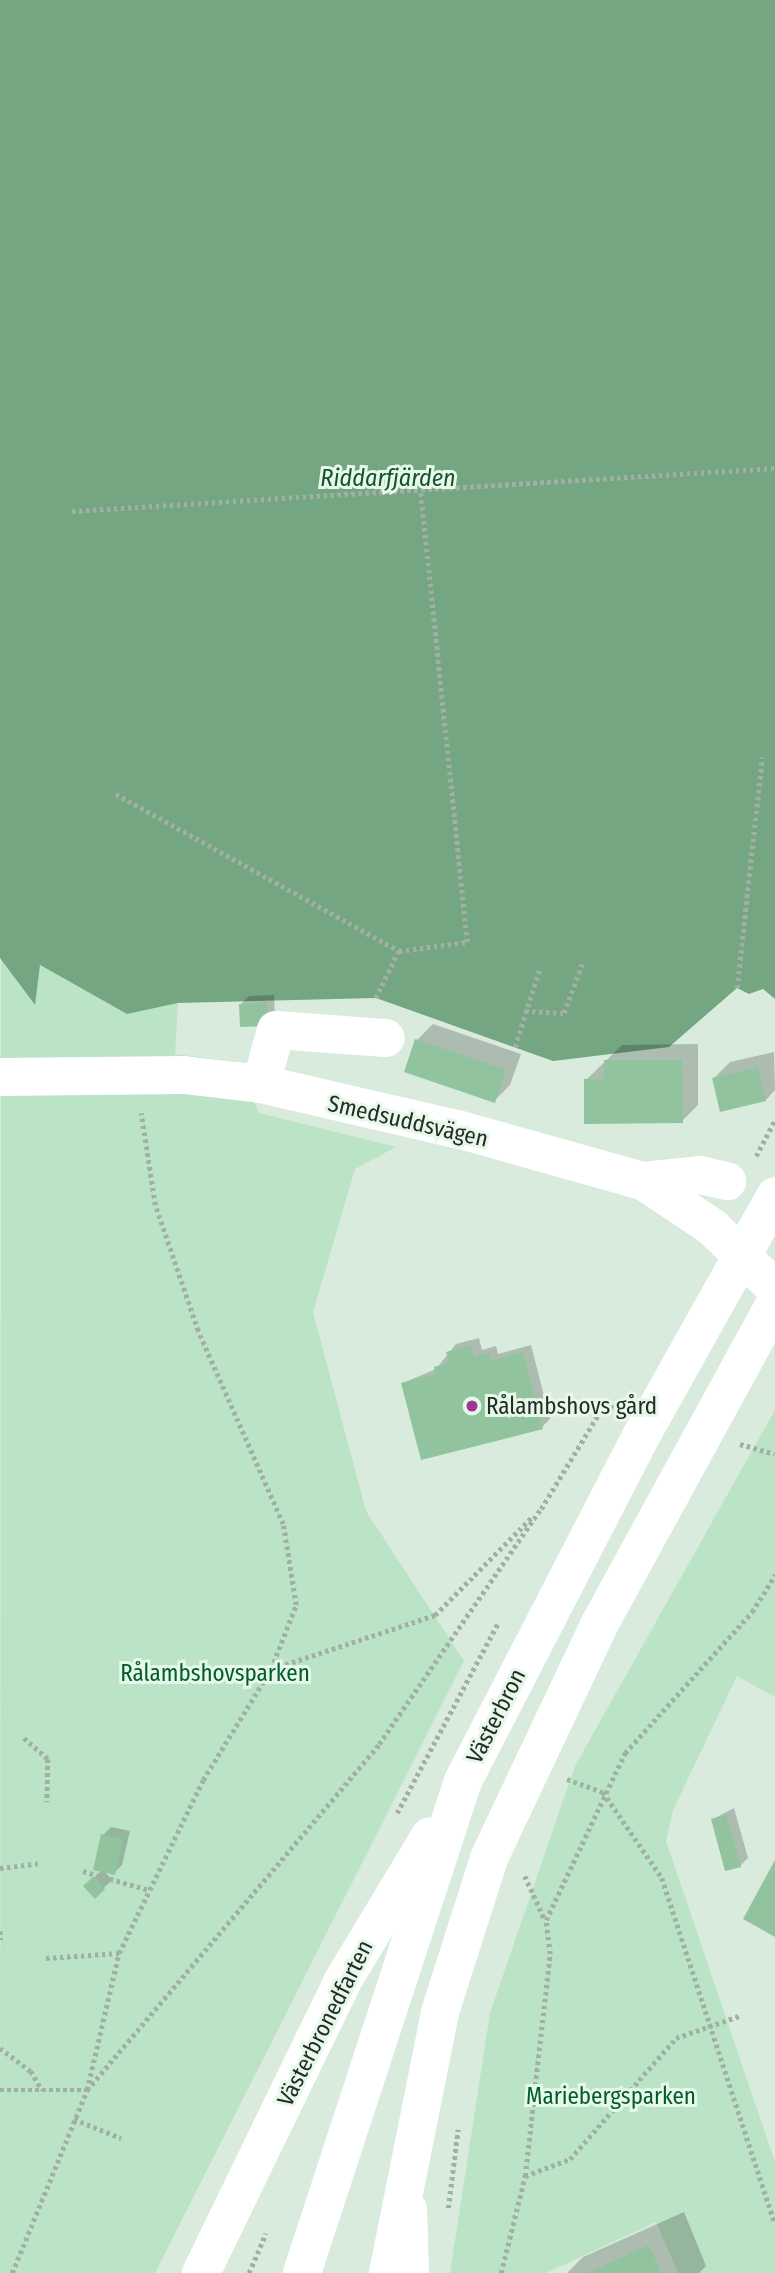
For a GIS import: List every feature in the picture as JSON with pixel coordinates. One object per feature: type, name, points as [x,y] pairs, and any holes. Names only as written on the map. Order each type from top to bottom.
[{"type":"main road","points":[[261,1084],[276,1030],[386,1038]]},
{"type":"main road","name":"Smedsuddsvägen","points":[[0,1077],[135,1078],[184,1075],[261,1084],[461,1129],[643,1181],[712,1227],[775,1288]]},
{"type":"main road","points":[[643,1181],[700,1175],[727,1181]]},
{"type":"main road","name":"Västerbron","points":[[302,2273],[463,1781],[629,1423],[775,1196]]},
{"type":"main road","points":[[396,2266],[406,2179],[440,2012],[489,1858],[593,1636],[775,1304]]},
{"type":"main road","name":"Västerbronedfarten","points":[[201,2273],[342,1982],[463,1781]]},
{"type":"path","points":[[72,511],[775,468]]},
{"type":"path","points":[[116,794],[399,950],[467,942],[421,491]]},
{"type":"path","points":[[737,988],[762,757]]},
{"type":"path","points":[[376,998],[399,950]]},
{"type":"path","points":[[525,1011],[564,1013],[582,964]]},
{"type":"path","points":[[514,1047],[540,967]]},
{"type":"path","points":[[12,2273],[86,2090],[119,1952],[203,1780],[271,1669],[296,1605],[283,1524],[198,1331],[155,1205],[135,1078]]},
{"type":"path","points":[[0,2090],[86,2090],[379,1744],[542,1507],[604,1405],[629,1423]]},
{"type":"path","points":[[736,1443],[775,1454]]},
{"type":"path","points":[[271,1669],[435,1615],[542,1507]]},
{"type":"path","points":[[546,1920],[603,1792],[625,1753],[752,1612],[775,1575]]},
{"type":"path","points":[[24,1738],[48,1759],[47,1802]]},
{"type":"path","points":[[558,1775],[603,1792],[662,1878],[714,2025],[775,2224]]},
{"type":"path","points":[[0,1868],[38,1863]]},
{"type":"path","points":[[521,1887],[529,1863]]},
{"type":"path","points":[[83,1871],[149,1890]]},
{"type":"path","points":[[501,2273],[525,2176],[550,1954],[546,1920],[525,1876]]},
{"type":"path","points":[[0,1931],[1,1940]]},
{"type":"path","points":[[46,1958],[119,1952]]},
{"type":"path","points":[[525,2176],[570,2159],[677,2038],[742,2015]]},
{"type":"path","points":[[0,2048],[31,2071],[43,2090]]},
{"type":"path","points":[[446,2223],[460,2114]]},
{"type":"path","points":[[74,2119],[121,2138]]},
{"type":"green space","name":"Rålambshovsparken","points":[[1,958],[34,1004],[39,965],[127,1014],[178,1003],[175,1054],[237,1062],[259,1113],[396,1147],[355,1169],[313,1312],[366,1511],[464,1661],[155,2273],[0,2273]]},
{"type":"green space","name":"Mariebergsparken","points":[[775,1410],[775,1697],[737,1676],[673,1810],[666,1841],[775,2162],[775,2273],[678,2273],[656,2222],[546,2273],[450,2273],[490,2013],[575,1766]]},
{"type":"water","name":"Riddarfjärden","points":[[0,0],[775,0],[775,999],[763,989],[749,994],[737,988],[669,1047],[553,1061],[376,998],[178,1003],[127,1014],[40,965],[35,1005],[0,958]]},
{"type":"building","points":[[267,1002],[268,1026],[240,1027],[239,1004]]},
{"type":"building","points":[[415,1039],[506,1070],[495,1103],[404,1072]]},
{"type":"building","points":[[604,1060],[682,1060],[683,1123],[584,1124],[584,1079],[604,1079]]},
{"type":"building","points":[[758,1067],[766,1101],[720,1112],[712,1078]]},
{"type":"building","name":"Rålambshovs gård","points":[[471,1345],[474,1357],[489,1353],[490,1361],[523,1352],[543,1429],[421,1460],[401,1383],[435,1374],[434,1367],[449,1363],[446,1352]]},
{"type":"building","points":[[726,1815],[741,1867],[725,1871],[711,1819]]},
{"type":"building","points":[[101,1834],[123,1839],[115,1875],[93,1870]]},
{"type":"building","points":[[775,1860],[775,1937],[743,1919]]},
{"type":"building","points":[[94,1876],[105,1889],[95,1899],[83,1886]]},
{"type":"building","points":[[649,2245],[661,2273],[587,2273]]},
{"type":"place","name":"Rålambshovs gård","points":[[472,1406]]}]
